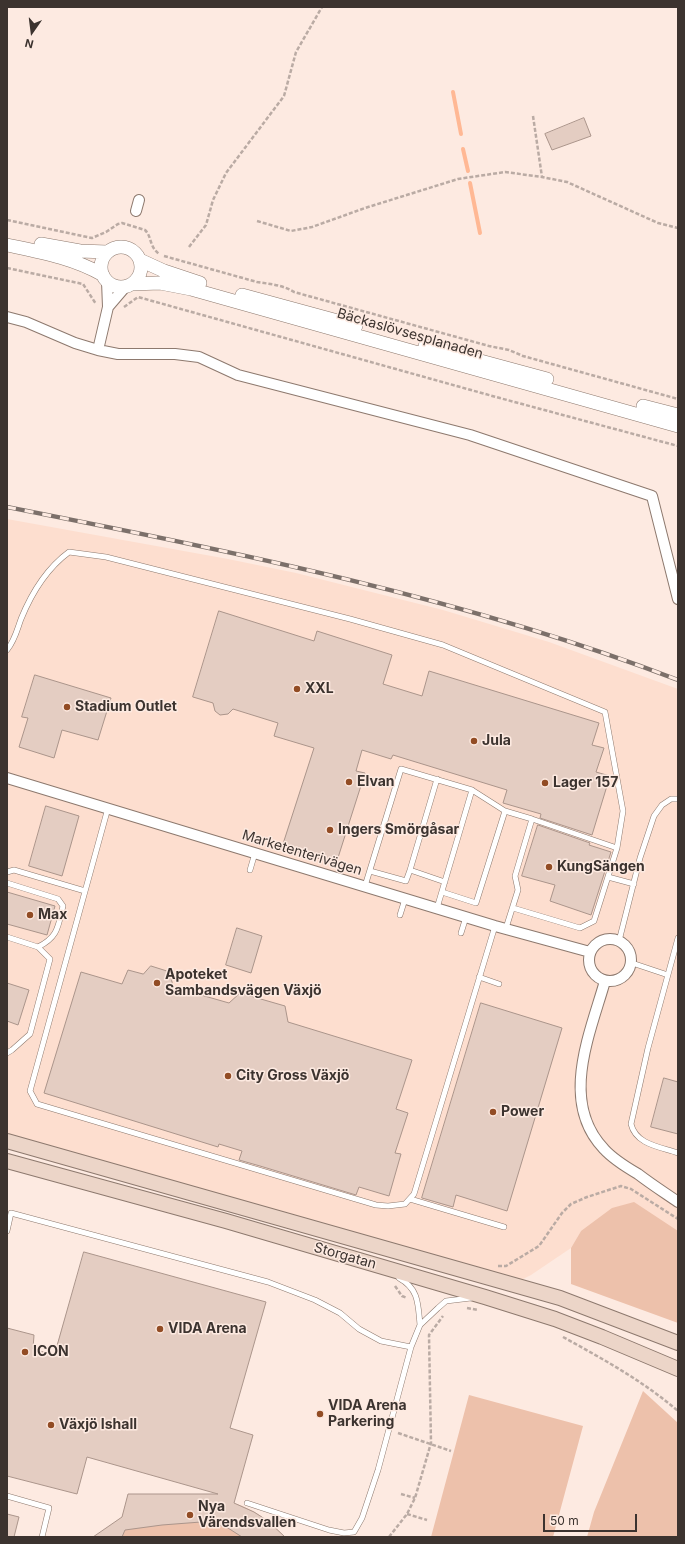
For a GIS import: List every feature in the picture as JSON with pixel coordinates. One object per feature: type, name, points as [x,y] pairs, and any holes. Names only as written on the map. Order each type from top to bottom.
[{"type":"main road","name":"Storgatan","points":[[7,1141],[560,1298],[678,1343]]},
{"type":"main road","name":"Storgatan","points":[[7,1161],[226,1221],[485,1297],[555,1319],[678,1369]]},
{"type":"street","points":[[136,211],[139,200]]},
{"type":"street","name":"Bäckaslövsesplanaden","points":[[7,237],[80,251],[107,252],[115,248],[125,247],[134,252],[140,260],[164,271],[196,282],[655,410],[678,415]]},
{"type":"street","name":"Bäckaslövsesplanaden","points":[[7,245],[33,250],[82,264],[116,286],[160,283],[191,289],[678,426]]},
{"type":"street","points":[[98,350],[108,307],[105,278],[101,269],[102,262],[107,252]]},
{"type":"street","points":[[108,307],[139,275],[141,268],[140,260]]},
{"type":"street","points":[[7,317],[26,322],[75,343],[98,350],[118,354],[175,354],[199,357],[238,375],[470,435],[652,496],[678,599]]},
{"type":"street","name":"Marketenterivägen","points":[[7,778],[495,926],[590,952]]},
{"type":"street","points":[[612,939],[619,940],[625,944],[629,950],[632,963],[630,970],[619,980],[612,982],[599,979],[591,970],[589,958],[590,952],[599,941],[612,939]]},
{"type":"street","points":[[605,981],[582,1067],[579,1090],[585,1119],[592,1135],[618,1162],[678,1202]]},
{"type":"lane","points":[[7,650],[13,643],[22,618],[38,584],[58,560],[69,552],[106,557],[350,619],[443,645],[605,712],[623,811],[617,848],[594,920],[580,928],[513,908]]},
{"type":"lane","points":[[365,886],[401,769],[472,790],[505,811],[617,848]]},
{"type":"lane","points":[[370,871],[406,881],[436,779]]},
{"type":"lane","points":[[437,908],[472,790]]},
{"type":"lane","points":[[619,940],[648,832],[654,816],[662,805],[671,799],[678,799]]},
{"type":"lane","points":[[108,808],[30,1091],[37,1104],[376,1205],[388,1206],[405,1204],[414,1194],[495,926]]},
{"type":"lane","points":[[442,892],[476,903],[505,811]]},
{"type":"lane","points":[[506,928],[518,890],[515,876],[532,819]]},
{"type":"lane","points":[[250,870],[255,853]]},
{"type":"lane","points":[[7,868],[85,891]]},
{"type":"lane","points":[[7,872],[14,870]]},
{"type":"lane","points":[[410,870],[445,882]]},
{"type":"lane","points":[[608,877],[634,884]]},
{"type":"lane","points":[[7,883],[58,899],[63,906],[56,932],[49,941],[38,947]]},
{"type":"lane","points":[[400,915],[405,898]]},
{"type":"lane","points":[[461,933],[466,917]]},
{"type":"lane","points":[[7,937],[38,947],[50,959],[30,1034],[7,1053]]},
{"type":"lane","points":[[678,938],[646,1056],[631,1124],[632,1129],[642,1140],[678,1152]]},
{"type":"lane","points":[[632,963],[668,975]]},
{"type":"lane","points":[[479,977],[500,984]]},
{"type":"lane","points":[[410,1199],[504,1227]]},
{"type":"lane","points":[[7,1231],[12,1213],[268,1282],[321,1303],[340,1313],[359,1329],[381,1341],[410,1347]]},
{"type":"lane","points":[[378,1266],[405,1281],[416,1295],[420,1325]]},
{"type":"lane","points":[[248,1503],[329,1530],[344,1533],[354,1532],[362,1518],[378,1470],[410,1347],[420,1325],[446,1301],[485,1297]]},
{"type":"lane","points":[[7,1496],[49,1508],[42,1537]]},
{"type":"path","points":[[189,247],[206,225],[213,200],[226,173],[284,96],[296,52],[322,7]]},
{"type":"path","points":[[533,116],[542,177]]},
{"type":"path","points":[[257,221],[291,231],[312,227],[365,208],[458,179],[505,172],[567,182],[658,223],[678,228]]},
{"type":"path","points":[[7,220],[92,238],[122,223],[142,228],[147,232],[151,246],[163,256],[257,282],[288,288],[294,292],[489,346],[509,350],[523,356],[678,399]]},
{"type":"path","points":[[7,268],[83,284],[96,304],[119,310],[138,297],[678,446]]},
{"type":"path","points":[[394,1284],[402,1296],[417,1302]]},
{"type":"path","points":[[389,1537],[407,1514],[415,1498],[431,1443],[429,1335],[447,1311],[438,1308]]},
{"type":"path","points":[[461,1309],[468,1308],[483,1311]]},
{"type":"path","points":[[563,1337],[604,1359],[678,1411]]},
{"type":"path","points":[[398,1433],[451,1451]]},
{"type":"path","points":[[401,1494],[415,1498]]},
{"type":"path","points":[[407,1514],[427,1520]]},
{"type":"shaded area","points":[[7,519],[228,559],[296,573],[443,610],[549,642],[678,689],[678,1231],[581,1231],[571,1248],[531,1275],[513,1284],[7,1141]]},
{"type":"shaded area","points":[[634,1202],[678,1231],[678,1323],[571,1284],[571,1248],[581,1231],[612,1208]]},
{"type":"shaded area","points":[[643,1391],[678,1423],[678,1537],[587,1537],[594,1512]]},
{"type":"shaded area","points":[[469,1395],[583,1426],[553,1537],[431,1537]]},
{"type":"shaded area","name":"Nya Värendsvallen","points":[[128,1494],[201,1498],[235,1503],[260,1515],[268,1523],[270,1522],[285,1537],[95,1537],[122,1517]]},
{"type":"building","points":[[584,118],[591,136],[552,150],[545,134]]},
{"type":"building","points":[[219,611],[314,641],[317,631],[392,655],[383,684],[422,696],[429,671],[599,723],[592,745],[604,748],[596,772],[610,776],[592,835],[540,818],[541,814],[503,803],[507,790],[393,755],[391,759],[362,750],[356,771],[365,773],[336,864],[282,847],[314,748],[274,736],[278,723],[233,709],[228,714],[220,715],[215,711],[213,703],[193,697]]},
{"type":"building","name":"Stadium Outlet","points":[[35,675],[111,698],[98,740],[62,730],[54,758],[19,747],[28,718],[22,717]]},
{"type":"building","points":[[46,806],[79,816],[62,876],[29,866]]},
{"type":"building","points":[[538,825],[611,852],[591,915],[550,901],[555,885],[522,876]]},
{"type":"building","name":"Max","points":[[7,892],[55,906],[47,935],[7,924]]},
{"type":"building","points":[[237,928],[262,936],[251,973],[226,965]]},
{"type":"building","name":"City Gross Växjö","points":[[151,966],[170,972],[173,987],[229,1003],[240,993],[285,1006],[288,1022],[412,1060],[396,1109],[408,1113],[395,1153],[401,1154],[389,1196],[359,1187],[356,1195],[239,1160],[242,1151],[219,1144],[218,1147],[44,1093],[81,972],[122,984],[128,970],[143,974]]},
{"type":"building","points":[[7,983],[29,990],[18,1025],[7,1021]]},
{"type":"building","name":"Power","points":[[481,1003],[562,1028],[507,1211],[456,1195],[453,1207],[422,1198]]},
{"type":"building","points":[[664,1078],[678,1082],[678,1134],[651,1127]]},
{"type":"building","points":[[84,1252],[266,1302],[230,1428],[253,1435],[234,1503],[254,1512],[268,1521],[285,1537],[242,1537],[228,1528],[201,1522],[125,1530],[122,1537],[93,1537],[122,1517],[128,1494],[218,1494],[87,1457],[77,1494],[7,1476],[7,1328],[34,1335],[33,1349],[54,1355]]},
{"type":"building","points":[[7,1514],[19,1517],[14,1537],[7,1537]]},
{"type":"waterway","points":[[453,92],[461,134]]},
{"type":"waterway","points":[[463,149],[468,171]]},
{"type":"waterway","points":[[470,183],[480,233]]},
{"type":"railway","points":[[7,507],[177,541],[347,579],[514,624],[678,680]]},
{"type":"place","name":"XXL","points":[[297,689]]},
{"type":"place","name":"Stadium Outlet","points":[[67,707]]},
{"type":"place","name":"Jula","points":[[474,741]]},
{"type":"place","name":"Elvan","points":[[349,782]]},
{"type":"place","name":"Lager 157","points":[[545,783]]},
{"type":"place","name":"Ingers Smörgåsar","points":[[330,830]]},
{"type":"place","name":"KungSängen","points":[[549,867]]},
{"type":"place","name":"Max","points":[[30,915]]},
{"type":"place","name":"Apoteket Sambandsvägen Växjö","points":[[157,983]]},
{"type":"place","name":"City Gross Växjö","points":[[228,1076]]},
{"type":"place","name":"Power","points":[[493,1112]]},
{"type":"place","name":"VIDA Arena","points":[[160,1329]]},
{"type":"place","name":"ICON","points":[[25,1352]]},
{"type":"place","name":"VIDA Arena Parkering","points":[[320,1414]]},
{"type":"place","name":"Växjö Ishall","points":[[51,1425]]},
{"type":"place","name":"Nya Värendsvallen","points":[[190,1515]]}]
